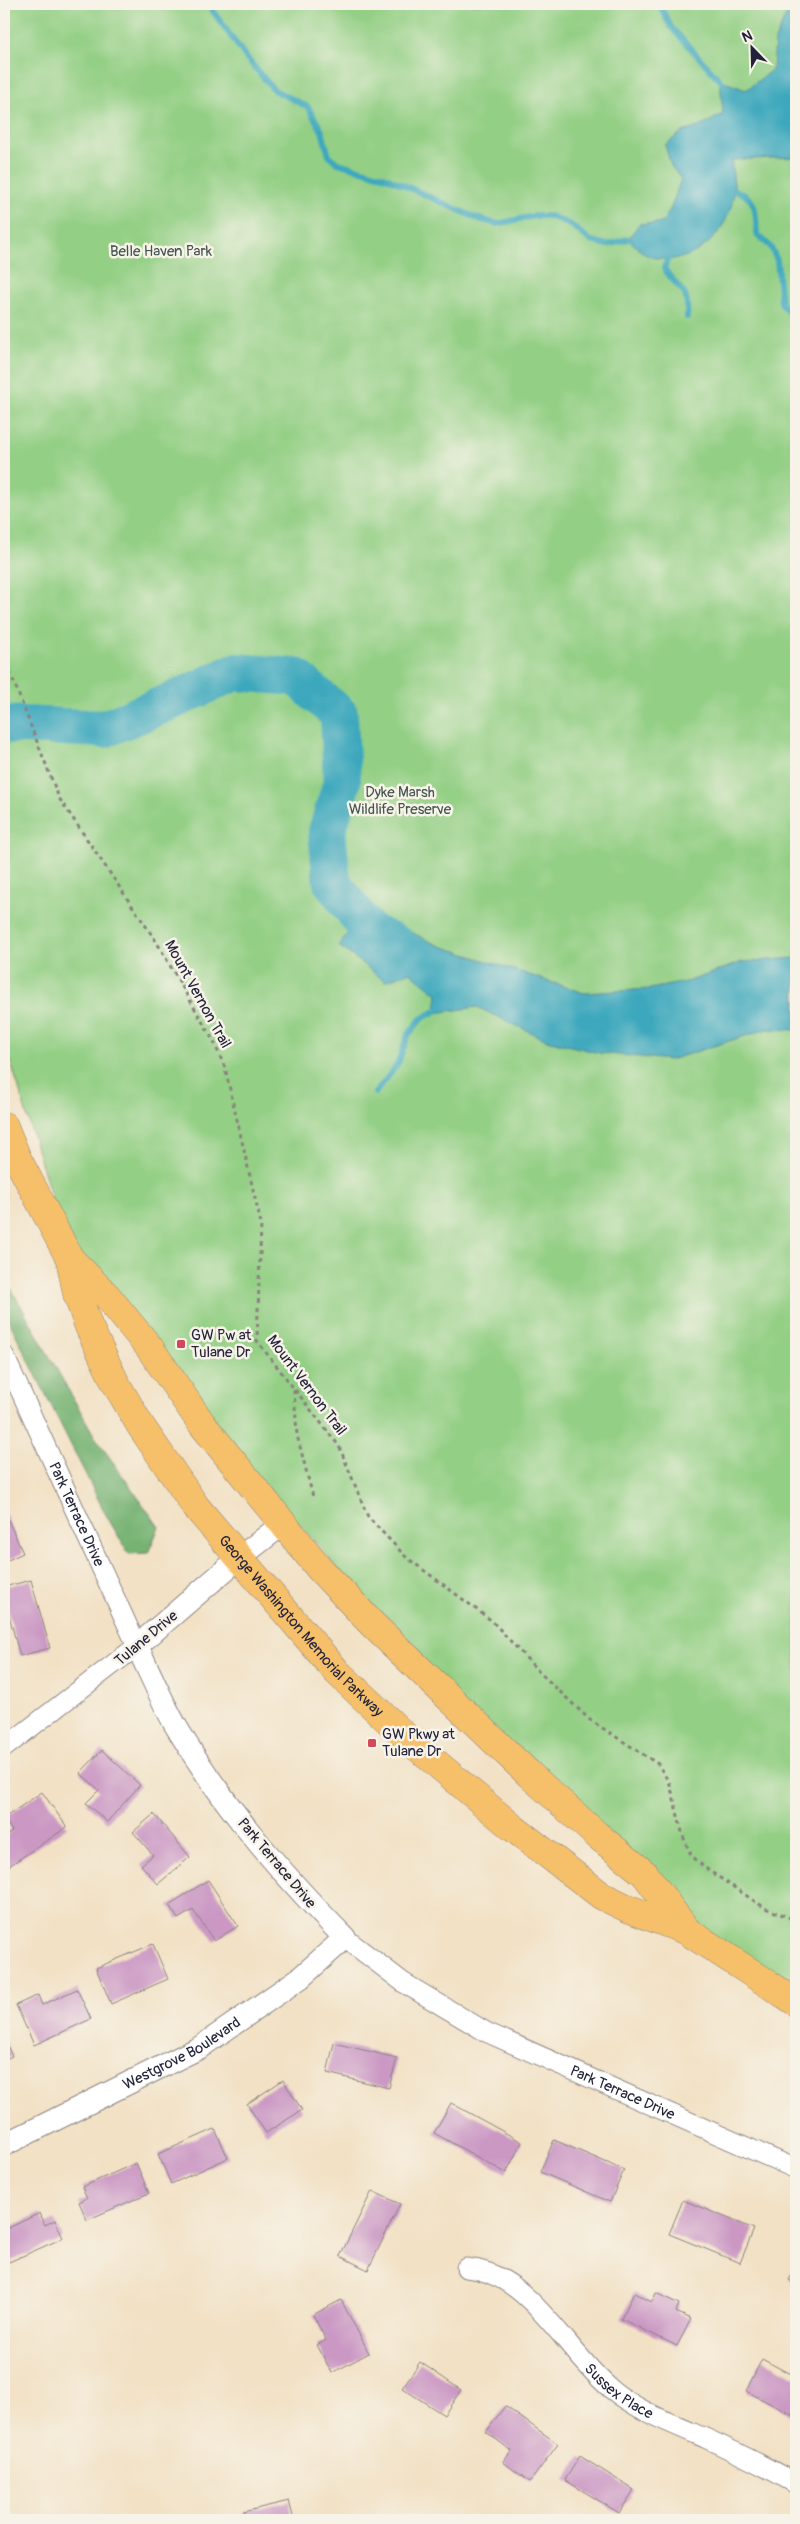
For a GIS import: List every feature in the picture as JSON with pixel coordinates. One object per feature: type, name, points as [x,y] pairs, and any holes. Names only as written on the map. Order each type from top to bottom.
[{"type":"main road","name":"George Washington Memorial Parkway","points":[[4,1126],[17,1158],[70,1259],[77,1294],[114,1382],[196,1507],[337,1672],[410,1741],[512,1827],[602,1896],[627,1908],[687,1931],[796,2002]]},
{"type":"main road","name":"George Washington Memorial Parkway","points":[[70,1259],[106,1295],[150,1347],[202,1424],[320,1569],[372,1624],[545,1788],[645,1874],[687,1931]]},
{"type":"street","name":"Park Terrace Drive","points":[[4,1354],[137,1646],[177,1728],[219,1792],[292,1885],[345,1938],[404,1983],[486,2032],[796,2169]]},
{"type":"street","name":"Tulane Drive","points":[[4,1748],[137,1646],[240,1558],[284,1524]]},
{"type":"street","name":"Westgrove Boulevard","points":[[4,2145],[199,2048],[300,1978],[345,1938]]},
{"type":"street","name":"Sussex Place","points":[[466,2268],[480,2269],[512,2286],[531,2303],[593,2373],[623,2399],[651,2414],[736,2452],[796,2484]]},
{"type":"path","name":"Mount Vernon Trail","points":[[4,657],[59,798],[156,941],[214,1042],[225,1068],[258,1201],[262,1246],[257,1341],[339,1446],[368,1517],[406,1557],[492,1621],[539,1672],[590,1720],[658,1764],[670,1784],[683,1836],[691,1854],[705,1868],[765,1908],[796,1920]]},
{"type":"path","points":[[294,1390],[296,1434],[314,1496]]},
{"type":"green space","name":"Dyke Marsh Wildlife Preserve","points":[[4,4],[796,4],[796,1997],[687,1931],[457,1706],[70,1259],[4,1039]]},
{"type":"green space","points":[[4,1276],[95,1437],[159,1527],[148,1553],[129,1554],[106,1515],[4,1311]]},
{"type":"water","points":[[791,4],[796,4],[796,157],[732,160],[734,191],[731,206],[726,221],[717,234],[694,253],[680,258],[665,259],[646,255],[628,239],[639,224],[662,223],[671,208],[681,179],[671,166],[665,145],[682,132],[701,126],[723,114],[720,80],[746,90],[773,69],[775,40]]},
{"type":"water","points":[[367,904],[377,915],[435,944],[584,993],[650,989],[690,981],[742,962],[796,958],[796,1030],[767,1029],[670,1060],[599,1053],[547,1040],[477,1007],[435,1013],[437,994],[410,972],[385,981],[339,946]]},
{"type":"building","points":[[4,1511],[23,1553],[4,1562]]},
{"type":"building","points":[[31,1580],[50,1648],[20,1656],[4,1597],[4,1587]]},
{"type":"building","points":[[102,1750],[140,1785],[107,1822],[86,1803],[99,1790],[80,1773]]},
{"type":"building","points":[[42,1792],[67,1827],[9,1866],[4,1858],[4,1837],[12,1831],[4,1818]]},
{"type":"building","points":[[154,1814],[190,1857],[158,1884],[141,1865],[153,1855],[133,1832]]},
{"type":"building","points":[[208,1880],[238,1926],[214,1941],[193,1910],[178,1919],[169,1905]]},
{"type":"building","points":[[153,1944],[168,1979],[111,2004],[96,1968]]},
{"type":"building","points":[[77,1989],[91,2019],[34,2045],[16,2005],[38,1995],[42,2005]]},
{"type":"building","points":[[4,2039],[12,2056],[4,2060]]},
{"type":"building","points":[[334,2043],[397,2058],[389,2088],[327,2073]]},
{"type":"building","points":[[283,2080],[302,2110],[266,2133],[247,2104]]},
{"type":"building","points":[[451,2103],[522,2142],[506,2173],[434,2133]]},
{"type":"building","points":[[215,2129],[228,2158],[171,2184],[158,2154]]},
{"type":"building","points":[[554,2140],[624,2170],[610,2202],[540,2172]]},
{"type":"building","points":[[136,2163],[149,2193],[87,2220],[79,2202],[87,2198],[82,2187]]},
{"type":"building","points":[[372,2191],[400,2204],[368,2270],[340,2256]]},
{"type":"building","points":[[683,2200],[754,2229],[740,2263],[669,2234]]},
{"type":"building","points":[[40,2213],[45,2225],[55,2220],[63,2238],[9,2262],[4,2250],[4,2230]]},
{"type":"building","points":[[796,2267],[796,2284],[789,2280]]},
{"type":"building","points":[[634,2293],[652,2302],[656,2293],[679,2304],[676,2312],[691,2319],[677,2346],[621,2319]]},
{"type":"building","points":[[341,2300],[369,2353],[332,2373],[317,2345],[326,2340],[313,2315]]},
{"type":"building","points":[[762,2359],[796,2377],[796,2417],[746,2391]]},
{"type":"building","points":[[420,2362],[461,2390],[444,2415],[402,2388]]},
{"type":"building","points":[[505,2406],[558,2444],[530,2482],[503,2462],[512,2451],[486,2432]]},
{"type":"building","points":[[580,2456],[634,2490],[619,2513],[565,2480]]},
{"type":"building","points":[[289,2501],[294,2520],[245,2520],[243,2512]]},
{"type":"building","points":[[687,2516],[716,2519],[716,2520],[687,2520]]},
{"type":"waterway","points":[[208,4],[245,56],[274,90],[308,107],[322,131],[329,156],[338,163],[386,177],[476,218],[497,224],[534,216],[550,216],[571,225],[591,241],[607,245],[628,239]]},
{"type":"waterway","points":[[659,4],[671,27],[720,80]]},
{"type":"waterway","points":[[735,190],[752,202],[757,234],[770,246],[777,260],[781,303],[796,322]]},
{"type":"waterway","points":[[668,259],[664,268],[682,289],[686,299],[687,317]]},
{"type":"waterway","points":[[4,724],[104,729],[235,672],[296,677],[339,714],[342,782],[327,832],[332,882],[369,931],[398,945]]},
{"type":"waterway","points":[[375,1093],[397,1065],[408,1035],[421,1019],[441,1008]]},
{"type":"place","name":"GW Pw at Tulane Dr","points":[[181,1344]]},
{"type":"place","name":"GW Pkwy at Tulane Dr","points":[[372,1743]]},
{"type":"park label","name":"Belle Haven Park","points":[[161,251]]}]
